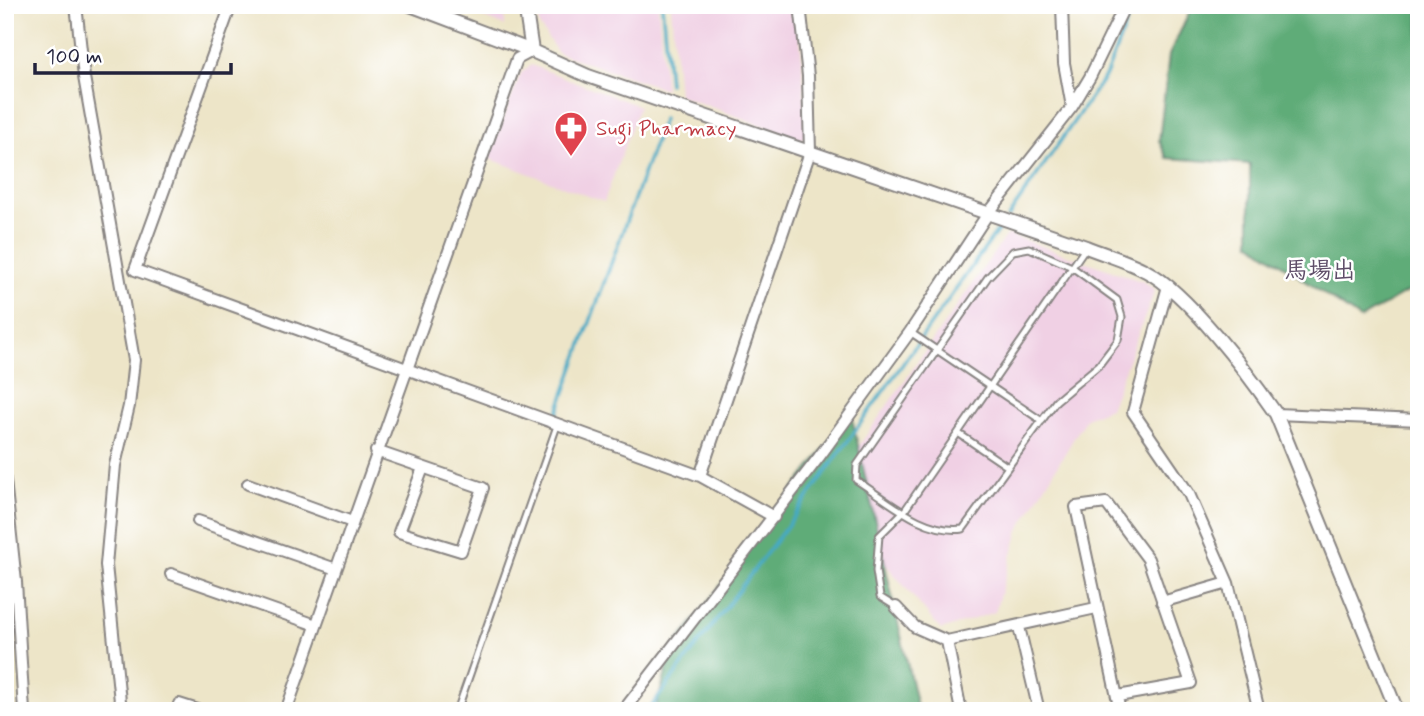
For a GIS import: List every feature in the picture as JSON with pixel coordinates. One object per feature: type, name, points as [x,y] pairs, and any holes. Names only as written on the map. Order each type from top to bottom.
[{"type":"street","points":[[66,5],[76,21]]},
{"type":"street","points":[[76,5],[76,21],[134,360],[129,405],[115,465],[106,565],[121,711]]},
{"type":"street","points":[[231,5],[135,270],[699,476],[774,517]]},
{"type":"street","points":[[410,5],[532,51],[588,76],[1086,247],[1146,271],[1168,286],[1257,387],[1276,414],[1397,711]]},
{"type":"street","points":[[524,5],[532,51]]},
{"type":"street","points":[[699,476],[810,152],[808,76],[800,5]]},
{"type":"street","points":[[1062,5],[1064,63],[1072,107]]},
{"type":"street","points":[[623,711],[774,517],[911,332],[987,215],[1072,107],[1090,77],[1125,5]]},
{"type":"street","points":[[286,711],[517,59],[532,51]]},
{"type":"street","points":[[1168,286],[1133,412],[1189,494],[1228,583],[1259,711]]},
{"type":"street","points":[[1276,414],[1419,420]]},
{"type":"street","points":[[376,451],[483,488],[461,551],[399,532],[423,468]]},
{"type":"street","points":[[5,480],[16,582],[24,711]]},
{"type":"street","points":[[248,484],[352,522]]},
{"type":"street","points":[[1118,696],[1191,683],[1148,559],[1107,503],[1076,508],[1120,711]]},
{"type":"street","points":[[198,521],[336,569]]},
{"type":"street","points":[[171,574],[316,625]]},
{"type":"street","points":[[1162,602],[1228,583]]},
{"type":"street","points":[[897,607],[915,627],[947,641],[1020,627],[1096,608]]},
{"type":"street","points":[[1020,627],[1039,711]]},
{"type":"street","points":[[947,641],[961,711]]},
{"type":"street","points":[[179,704],[201,711]]},
{"type":"lane","points":[[897,607],[880,597],[876,572],[879,536],[905,510],[1086,247]]},
{"type":"lane","points":[[1029,248],[1072,267],[1117,300],[1122,317],[1118,340],[1099,365],[1056,401],[963,529],[944,531],[923,524],[856,480],[857,465],[936,351],[988,277],[1013,251],[1029,248]]},
{"type":"lane","points":[[911,332],[1042,421]]},
{"type":"lane","points":[[457,711],[558,423]]},
{"type":"lane","points":[[958,433],[1008,467]]},
{"type":"shaded area","points":[[452,5],[504,5],[505,26]]},
{"type":"shaded area","points":[[538,5],[658,5],[665,89],[558,53],[539,25]]},
{"type":"shaded area","points":[[671,5],[798,5],[807,132],[802,140],[678,95]]},
{"type":"shaded area","points":[[531,65],[639,106],[604,202],[488,158],[521,73]]},
{"type":"shaded area","points":[[1007,234],[1144,282],[1155,290],[1110,408],[1086,418],[1019,530],[995,612],[941,630],[826,493]]},
{"type":"green space","points":[[1193,5],[1419,5],[1419,285],[1360,319],[1250,242],[1250,164],[1167,158],[1159,141],[1169,55]]},
{"type":"green space","points":[[851,414],[918,711],[655,711],[673,648]]},
{"type":"waterway","points":[[662,5],[669,84]]},
{"type":"waterway","points":[[1008,217],[1106,75],[1133,5]]},
{"type":"waterway","points":[[557,414],[663,119]]},
{"type":"waterway","points":[[648,711],[796,514],[1003,223]]},
{"type":"place","name":"Sugi Pharmacy","points":[[571,158]]},
{"type":"district","name":"馬場出","points":[[1320,270]]}]
